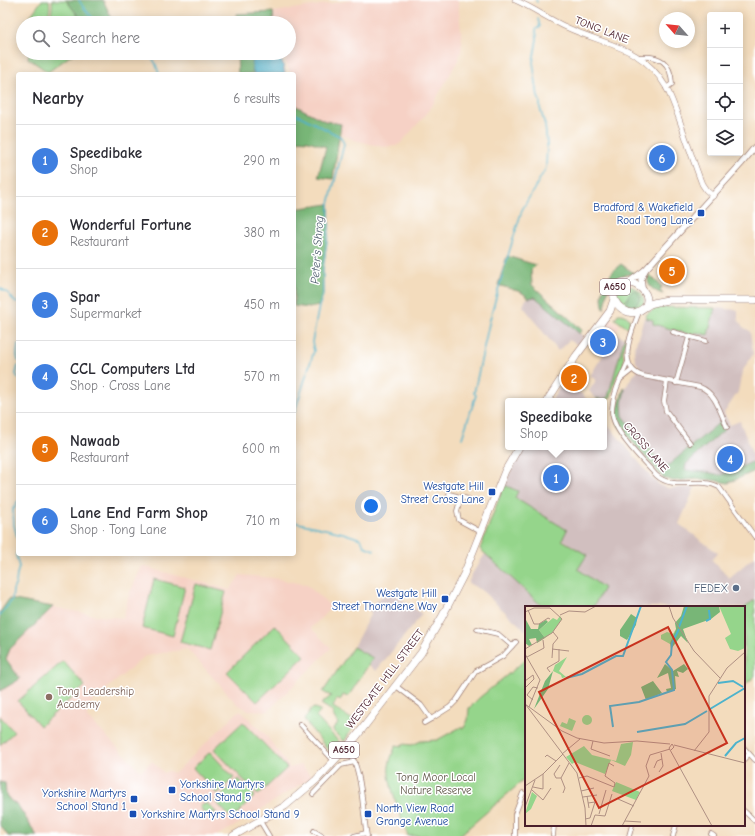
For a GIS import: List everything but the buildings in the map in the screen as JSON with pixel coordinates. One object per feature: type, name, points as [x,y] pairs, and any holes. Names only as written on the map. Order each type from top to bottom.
[{"type":"highway","name":"A650","points":[[549,398],[576,356],[610,311],[614,300],[613,291],[621,282],[629,282],[657,298],[668,300]]},
{"type":"highway","name":"A650","points":[[642,309],[648,300],[644,291]]},
{"type":"highway","name":"A650","points":[[614,300],[618,305],[627,311]]},
{"type":"highway","name":"A650","points":[[610,311],[642,309],[656,302],[668,300],[755,300]]},
{"type":"highway","name":"WESTGATE HILL STREET","points":[[233,836],[285,806],[316,780],[346,748],[421,653],[442,618],[467,567],[505,471],[517,450]]},
{"type":"main road","points":[[629,282],[645,270],[713,196],[755,147]]},
{"type":"main road","points":[[644,291],[641,279],[645,270]]},
{"type":"street","name":"TONG LANE","points":[[515,0],[533,8],[566,27],[624,49],[639,57],[653,69],[666,88],[678,116],[702,184],[713,196]]},
{"type":"street","name":"TONG LANE","points":[[639,57],[651,56],[663,61],[668,67],[671,75],[672,84],[666,88]]},
{"type":"street","name":"CROSS LANE","points":[[642,309],[634,326],[628,350],[628,362],[616,390],[612,412],[616,428],[657,477],[664,481],[677,484],[713,484],[719,488],[755,537]]},
{"type":"street","points":[[627,311],[634,326]]},
{"type":"street","points":[[673,332],[706,341]]},
{"type":"street","points":[[676,383],[689,337]]},
{"type":"street","points":[[628,362],[632,370],[643,376],[700,387],[711,394],[727,427]]},
{"type":"street","points":[[620,380],[632,370]]},
{"type":"street","points":[[667,381],[664,402],[667,414],[690,443]]},
{"type":"street","points":[[449,494],[468,499]]},
{"type":"street","points":[[461,497],[457,511],[459,520],[481,532]]},
{"type":"street","points":[[477,630],[498,634],[512,646]]},
{"type":"street","points":[[424,723],[450,707],[456,701],[476,671],[503,656],[516,642]]},
{"type":"street","points":[[396,686],[421,705],[431,718]]},
{"type":"street","points":[[300,724],[334,762]]},
{"type":"street","points":[[346,748],[355,762],[366,835],[354,836]]},
{"type":"street","points":[[745,749],[755,760]]},
{"type":"street","points":[[745,758],[750,754]]},
{"type":"street","points":[[313,794],[341,765],[355,762]]},
{"type":"street","points":[[516,836],[515,814],[523,793]]},
{"type":"street","points":[[745,812],[755,821]]},
{"type":"street","points":[[260,821],[269,836]]},
{"type":"street","points":[[553,836],[554,826]]},
{"type":"street","points":[[629,836],[632,826]]},
{"type":"street","points":[[673,836],[676,826]]},
{"type":"street","points":[[314,831],[322,836]]},
{"type":"shaded area","points":[[353,0],[458,0],[462,42],[461,52],[457,62],[429,111],[401,143],[396,146],[383,147],[354,140],[341,134],[341,124],[325,121],[296,106],[296,72],[290,72],[285,60],[296,60],[296,16],[273,16],[273,12]]},
{"type":"shaded area","points":[[535,296],[585,337],[578,345],[569,340],[558,351],[523,306],[526,299]]},
{"type":"shaded area","points":[[715,308],[738,310],[738,319],[743,327],[750,331],[753,354],[742,372],[738,392],[724,413],[730,425],[740,421],[755,461],[721,475],[685,470],[686,464],[724,430],[720,422],[665,468],[623,416],[622,404],[625,389],[640,367],[635,361],[634,350],[644,318],[654,320],[653,324],[693,335],[694,332],[708,335]]},
{"type":"shaded area","points":[[611,319],[620,325],[607,347],[596,339]]},
{"type":"shaded area","points":[[616,334],[624,338],[608,397],[594,397],[589,391],[596,380],[590,376]]},
{"type":"shaded area","points":[[575,369],[585,375],[584,378],[588,380],[586,388],[584,389],[569,378]]},
{"type":"shaded area","points":[[563,382],[586,398],[553,398]]},
{"type":"shaded area","points":[[607,424],[653,479],[661,486],[669,488],[695,487],[679,524],[718,553],[712,560],[729,578],[755,556],[755,599],[745,608],[745,606],[594,606],[603,588],[578,569],[587,555],[562,539],[567,530],[515,498],[518,491],[504,485],[521,450],[607,450]]},
{"type":"shaded area","points":[[485,554],[542,606],[525,606],[525,630],[481,590],[468,583]]},
{"type":"shaded area","name":"Tong Leadership Academy","points":[[142,566],[230,590],[240,575],[273,578],[307,585],[332,607],[311,628],[331,648],[268,711],[248,710],[237,704],[187,649],[145,656],[88,705],[87,717],[141,771],[152,761],[164,773],[168,771],[175,773],[240,710],[266,735],[290,768],[301,765],[312,777],[235,826],[216,836],[37,836],[19,807],[6,795],[5,783],[0,782],[0,691],[20,679],[6,659],[10,649],[53,607],[98,616],[123,618],[129,595]]},
{"type":"shaded area","points":[[391,588],[397,596],[422,614],[376,671],[369,665],[373,658],[353,647],[371,613],[368,609]]},
{"type":"green space","points":[[42,0],[49,0],[50,6],[47,16],[30,16]]},
{"type":"green space","points":[[52,0],[66,0],[79,16],[50,16]]},
{"type":"green space","points":[[66,0],[103,0],[111,16],[79,16]]},
{"type":"green space","points":[[273,12],[273,16],[236,16],[236,14]]},
{"type":"green space","points":[[31,60],[64,60],[48,72]]},
{"type":"green space","points":[[237,60],[256,60],[252,70],[253,72],[238,72]]},
{"type":"green space","points":[[296,106],[325,121],[341,124],[333,179],[318,177],[326,147],[309,141],[296,140]]},
{"type":"green space","points":[[329,204],[329,228],[323,268],[323,295],[319,306],[309,308],[296,306],[296,209]]},
{"type":"green space","points":[[507,256],[536,265],[531,270],[532,285],[582,330],[580,334],[535,297],[529,298],[521,292],[498,285]]},
{"type":"green space","points":[[621,264],[635,274],[621,276],[611,284],[607,293],[604,309],[602,296],[605,284],[616,268]]},
{"type":"green space","points":[[649,274],[662,287],[660,290],[663,294],[651,287],[648,281]]},
{"type":"green space","points":[[622,286],[629,286],[639,291],[644,300],[643,304],[633,309],[621,303],[618,300],[616,293]]},
{"type":"green space","points":[[633,290],[637,291],[641,298],[636,305],[631,307],[626,302],[629,294]]},
{"type":"green space","points":[[657,307],[715,308],[708,335],[695,332],[693,335],[653,324],[653,320],[645,318],[647,314]]},
{"type":"green space","points":[[618,314],[627,316],[630,323],[629,329],[615,319]]},
{"type":"green space","points":[[625,336],[627,339],[623,352],[624,364],[616,378],[611,397],[607,400],[606,398],[608,397]]},
{"type":"green space","points":[[624,388],[622,404],[623,416],[665,468],[720,422],[724,430],[686,464],[685,470],[721,475],[755,461],[755,471],[728,483],[697,479],[673,481],[663,478],[618,425],[616,413]]},
{"type":"green space","points":[[504,485],[518,491],[515,498],[567,530],[562,540],[587,555],[578,569],[604,588],[594,606],[542,606],[480,549]]},
{"type":"green space","points":[[154,579],[185,587],[173,636],[142,628]]},
{"type":"green space","points":[[196,584],[226,592],[210,650],[180,642]]},
{"type":"green space","points":[[9,599],[53,607],[10,649],[6,659],[20,679],[0,691],[0,612]]},
{"type":"green space","points":[[755,599],[755,676],[745,685],[745,608]]},
{"type":"green space","points":[[275,625],[305,656],[257,702],[227,672]]},
{"type":"green space","points":[[353,647],[373,658],[348,697],[343,695],[340,701],[337,699],[333,707],[356,722],[344,742],[334,732],[333,729],[338,724],[332,711],[321,704],[331,696],[323,692]]},
{"type":"green space","name":"Tong Moor Local Nature Reserve","points":[[525,659],[525,779],[459,836],[408,836],[390,781],[389,766],[396,745],[412,745],[421,741],[437,740],[459,728],[464,728],[468,720],[469,708]]},
{"type":"green space","points":[[63,661],[85,686],[40,726],[18,701]]},
{"type":"green space","points":[[315,708],[321,711],[316,717],[342,745],[333,756],[304,720],[311,709]]},
{"type":"green space","points":[[0,716],[14,732],[0,745]]},
{"type":"green space","points":[[243,722],[287,768],[258,795],[214,749]]},
{"type":"green space","points":[[210,752],[234,778],[217,794],[193,768]]},
{"type":"green space","points":[[239,779],[255,796],[232,819],[215,801]]},
{"type":"green space","points":[[0,782],[5,783],[6,795],[19,807],[37,836],[8,836],[0,825]]},
{"type":"green space","points":[[207,803],[216,812],[216,814],[213,812],[205,816],[200,806]]},
{"type":"water","points":[[253,60],[281,60],[285,72],[254,72]]},
{"type":"waterway","name":"Peter's Shrog","points":[[79,0],[91,16]]},
{"type":"waterway","points":[[462,438],[476,395],[474,393],[490,319],[522,210],[546,168],[547,144],[545,125],[540,108],[533,62],[537,39],[536,29],[540,27],[538,19]]},
{"type":"waterway","name":"Peter's Shrog","points":[[153,60],[158,72]]},
{"type":"waterway","name":"Peter's Shrog","points":[[296,114],[341,137],[344,144],[329,204],[329,228],[323,268],[323,295],[319,306],[312,342],[314,351],[296,408]]},
{"type":"waterway","points":[[0,288],[8,293],[16,302]]},
{"type":"waterway","points":[[16,504],[13,509],[16,532]]},
{"type":"waterway","name":"Peter's Shrog","points":[[296,522],[343,533],[361,539],[364,546],[374,550]]},
{"type":"waterway","points":[[0,615],[12,600],[19,567],[16,556]]},
{"type":"place","name":"Lane End Farm Shop","points":[[662,158]]},
{"type":"place","name":"Bradford & Wakefield Road Tong Lane","points":[[701,213]]},
{"type":"place","name":"Nawaab","points":[[672,271]]},
{"type":"place","name":"Spar","points":[[603,342]]},
{"type":"place","name":"Wonderful Fortune","points":[[574,378]]},
{"type":"place","name":"CCL Computers Ltd","points":[[730,459]]},
{"type":"place","name":"Speedibake","points":[[556,478]]},
{"type":"place","name":"Westgate Hill Street Cross Lane","points":[[492,492]]},
{"type":"place","name":"FEDEX","points":[[736,588]]},
{"type":"place","name":"Westgate Hill Street Thorndene Way","points":[[445,599]]},
{"type":"place","name":"Tong Leadership Academy","points":[[49,697]]},
{"type":"place","name":"Yorkshire Martyrs School Stand 5","points":[[172,790]]},
{"type":"place","name":"Yorkshire Martyrs School Stand 1","points":[[134,799]]},
{"type":"place","name":"Yorkshire Martyrs School Stand 9","points":[[133,814]]},
{"type":"place","name":"North View Road Grange Avenue","points":[[368,814]]}]
